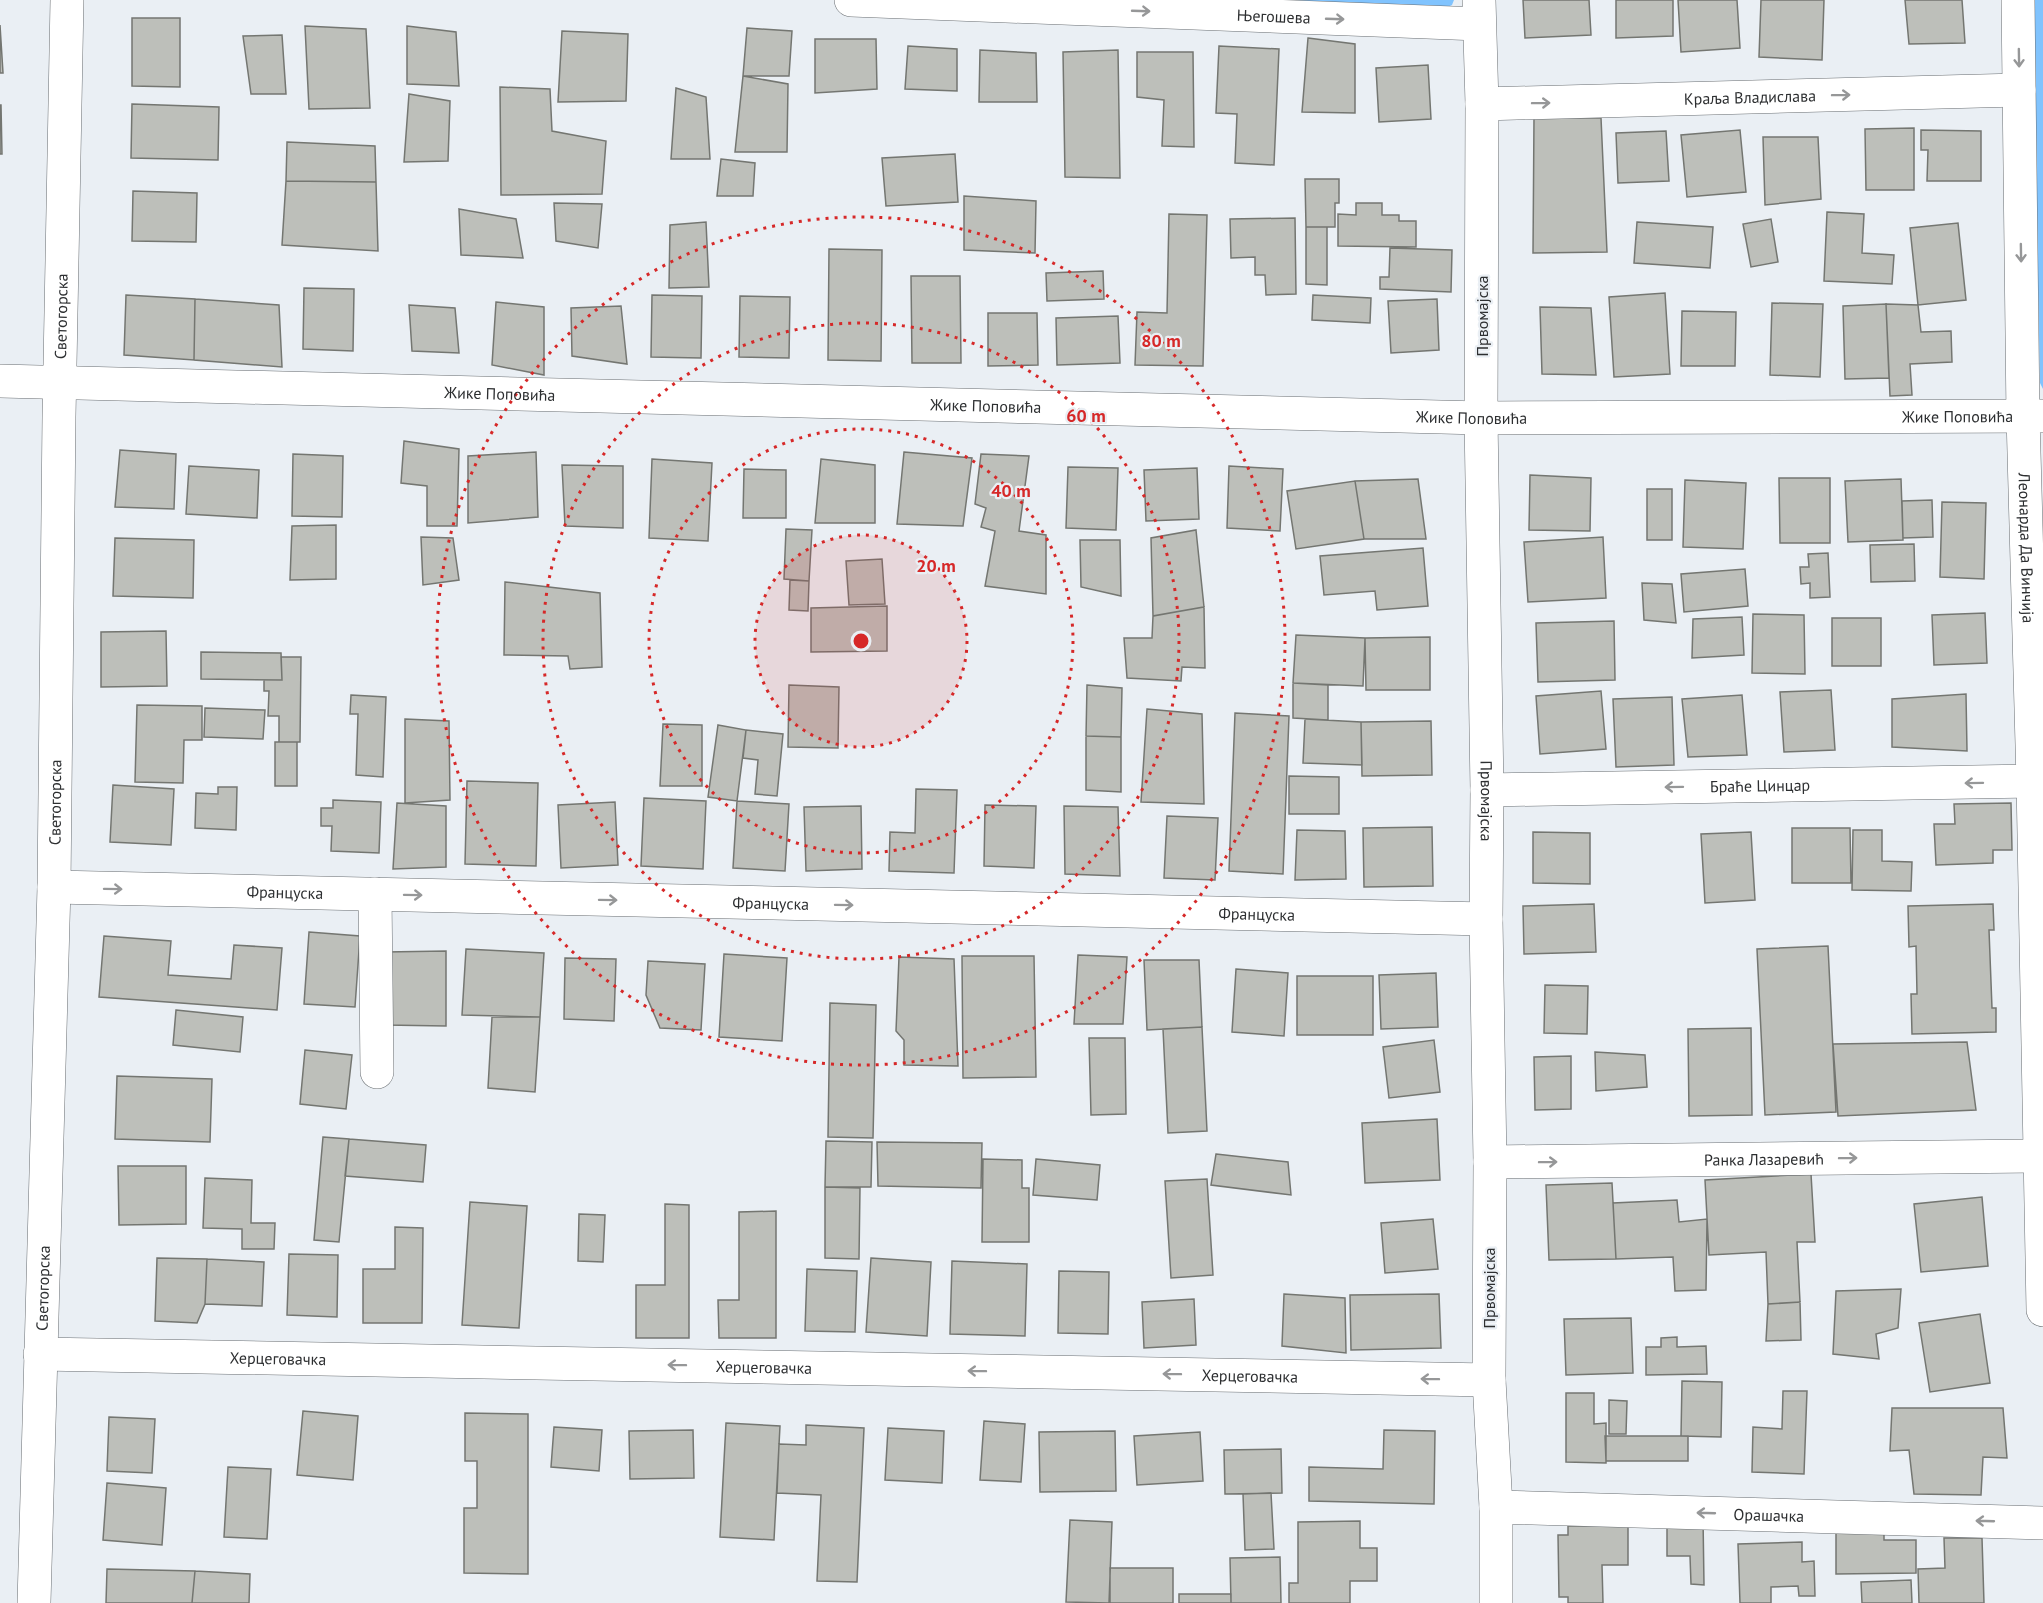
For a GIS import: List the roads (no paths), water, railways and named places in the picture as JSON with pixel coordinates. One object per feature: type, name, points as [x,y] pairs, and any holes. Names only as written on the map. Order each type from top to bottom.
[{"type":"street","name":"Светогорска","points":[[34,1603],[54,887],[67,0]]},
{"type":"street","name":"Његошева","points":[[851,0],[1479,12]]},
{"type":"street","name":"Леонарда Да Винчија","points":[[2018,0],[2019,90],[2033,416],[2033,782],[2039,907],[2043,1310]]},
{"type":"street","name":"Првомајска","points":[[1479,12],[1482,104],[1481,418],[1490,1162],[1489,1380],[1496,1507],[1496,1603]]},
{"type":"street","name":"Краља Владислава","points":[[1482,104],[2019,90]]},
{"type":"street","name":"Жике Поповића","points":[[0,381],[1481,418],[2033,416]]},
{"type":"street","name":"Браће Цинцар","points":[[1487,790],[2033,782]]},
{"type":"street","name":"Француска","points":[[54,887],[1486,919]]},
{"type":"street","points":[[375,894],[377,1072]]},
{"type":"street","name":"Ранка Лазаревић","points":[[1490,1162],[2040,1156]]},
{"type":"street","name":"Херцеговачка","points":[[40,1354],[1489,1380]]},
{"type":"street","name":"Орашачка","points":[[1496,1507],[2043,1522]]}]
